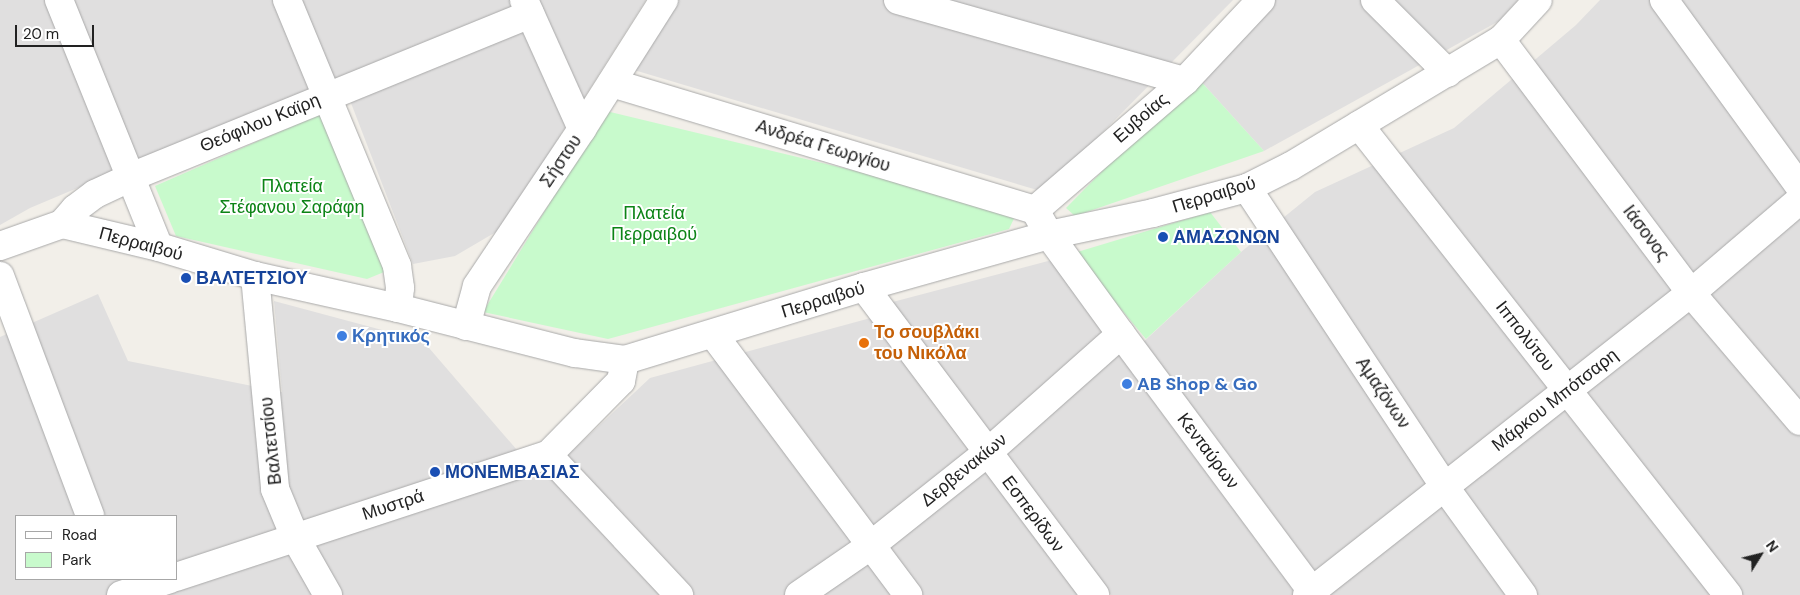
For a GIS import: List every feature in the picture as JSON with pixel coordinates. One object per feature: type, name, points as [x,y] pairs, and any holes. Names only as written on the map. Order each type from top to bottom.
[{"type":"street","points":[[59,0],[159,247]]},
{"type":"street","points":[[287,0],[396,266],[400,288],[398,308]]},
{"type":"street","name":"Σήστου","points":[[466,326],[477,286],[582,129],[664,0]]},
{"type":"street","points":[[898,0],[1185,81]]},
{"type":"street","name":"Ευβοίας","points":[[1035,210],[1185,81],[1261,0]]},
{"type":"street","points":[[1375,0],[1448,73]]},
{"type":"street","name":"Περραιβού","points":[[62,224],[159,247],[254,276],[398,308],[575,353],[625,360],[864,287],[1049,235],[1154,213],[1247,188],[1291,166],[1502,40],[1538,0]]},
{"type":"street","points":[[1664,0],[1800,187]]},
{"type":"street","points":[[527,7],[582,129]]},
{"type":"street","name":"Θεόφιλου Καϊρη","points":[[0,246],[62,224],[75,209],[95,194],[131,177],[326,96],[527,7]]},
{"type":"street","name":"Ιάσονος","points":[[1502,40],[1691,293],[1800,421]]},
{"type":"street","name":"Ανδρέα Γεωργίου","points":[[612,83],[1035,210]]},
{"type":"street","name":"Ιππολύτου","points":[[1359,125],[1728,595]]},
{"type":"street","name":"Αμαζόνων","points":[[1247,188],[1444,486],[1523,595]]},
{"type":"street","name":"Μάρκου Μπότσαρη","points":[[1311,594],[1444,486],[1691,293],[1800,200]]},
{"type":"street","points":[[1035,210],[1049,235]]},
{"type":"street","name":"Κενταύρων","points":[[1049,235],[1311,594]]},
{"type":"street","points":[[0,276],[90,515]]},
{"type":"street","name":"Βαλτετσίου","points":[[254,276],[275,489],[296,537],[328,595]]},
{"type":"street","name":"Εσπερίδων","points":[[864,287],[987,453],[1096,595]]},
{"type":"street","points":[[713,334],[908,595]]},
{"type":"street","name":"Δερβενακίων","points":[[799,595],[870,546],[987,453],[1121,334]]},
{"type":"street","name":"Μυστρά","points":[[178,576],[548,455],[621,381],[625,360]]},
{"type":"street","points":[[548,455],[679,595]]},
{"type":"street","points":[[113,580],[120,595],[167,580]]},
{"type":"shaded area","points":[[0,0],[646,0],[501,229],[455,256],[413,264],[341,77],[30,208],[0,225]]},
{"type":"shaded area","points":[[679,0],[1233,0],[1044,192],[634,70]]},
{"type":"shaded area","points":[[1274,0],[1518,0],[1499,21],[1264,151],[1196,76]]},
{"type":"shaded area","points":[[1600,0],[1800,0],[1800,595],[1111,595],[885,304],[1052,260],[1127,357],[1241,252],[1315,192],[1454,128],[1576,25]]},
{"type":"shaded area","points":[[98,294],[128,361],[282,392],[274,301],[423,341],[542,479],[650,378],[878,316],[1083,595],[0,595],[0,337]]},
{"type":"green space","points":[[1196,76],[1264,151],[1075,216],[1066,208]]},
{"type":"green space","name":"Πλατεία Στέφανου Σαράφη","points":[[327,111],[389,270],[367,279],[176,236],[155,186]]},
{"type":"green space","name":"Πλατεία Περραιβού","points":[[606,111],[1018,210],[1009,229],[608,339],[483,312]]},
{"type":"green space","points":[[1210,212],[1241,252],[1146,339],[1074,253]]},
{"type":"place","name":"ΑΜΑΖΩΝΩΝ","points":[[1163,237]]},
{"type":"place","name":"ΒΑΛΤΕΤΣΙΟΥ","points":[[186,278]]},
{"type":"place","name":"Κρητικός","points":[[342,336]]},
{"type":"place","name":"Το σουβλάκι του Νικόλα","points":[[864,343]]},
{"type":"place","name":"AB Shop & Go","points":[[1127,384]]},
{"type":"place","name":"ΜΟΝΕΜΒΑΣΙΑΣ","points":[[435,472]]}]
